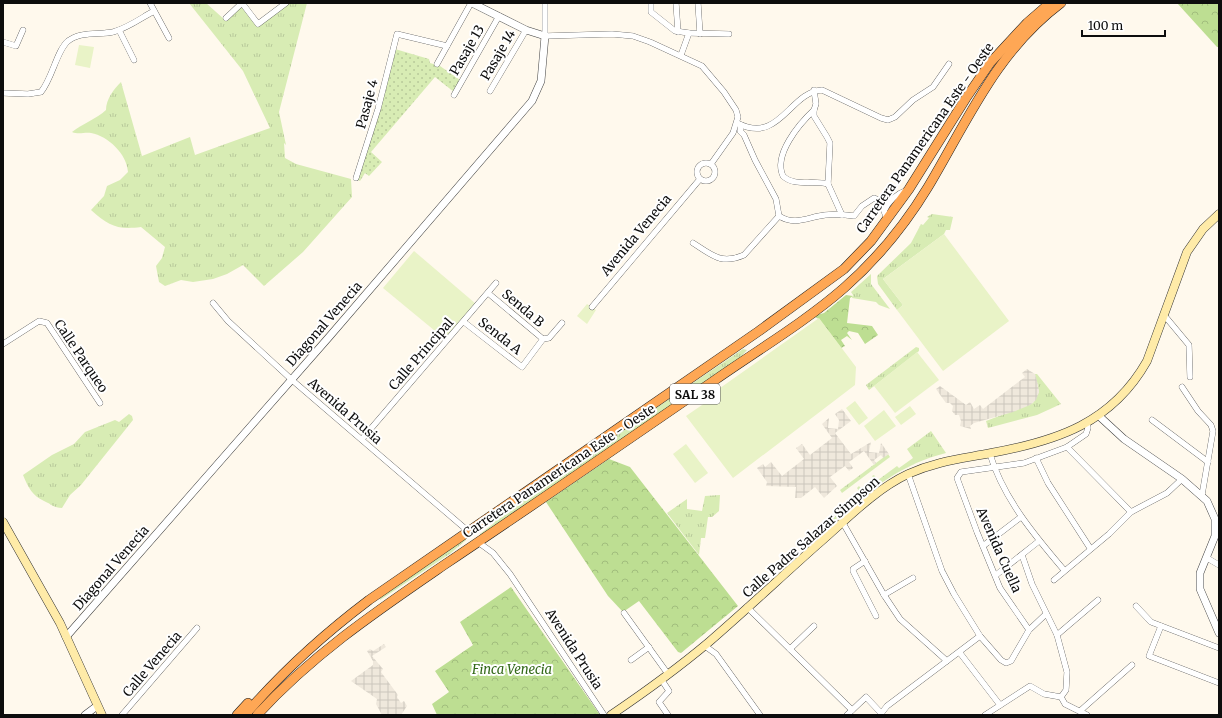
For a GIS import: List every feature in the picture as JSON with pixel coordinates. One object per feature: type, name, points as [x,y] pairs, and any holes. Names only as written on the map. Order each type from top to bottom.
[{"type":"highway","name":"Carretera Panamericana Este - Oeste","points":[[245,715],[278,679],[334,626],[404,575],[759,331],[844,269],[871,241],[909,189],[986,68],[1014,36],[1050,3]]},
{"type":"highway","name":"Carretera Panamericana Este - Oeste","points":[[257,715],[317,656],[364,619],[431,575],[838,294],[885,246],[920,199],[980,94],[1005,58],[1036,24],[1062,3]]},
{"type":"highway","points":[[759,331],[759,342],[762,344],[769,343]]},
{"type":"highway","points":[[739,344],[751,347],[752,351],[748,357]]},
{"type":"highway","points":[[478,542],[477,538],[479,532],[492,522],[490,516]]},
{"type":"highway","points":[[431,575],[432,571],[470,544],[473,537],[468,531]]},
{"type":"highway","points":[[238,715],[299,653],[317,637],[334,626]]},
{"type":"highway","points":[[265,715],[298,674]]},
{"type":"main road","name":"Calle Padre Salazar Simpson","points":[[611,715],[705,646],[843,523],[884,490],[908,474],[942,461],[990,454],[1050,440],[1072,431],[1099,416],[1126,390],[1142,370],[1164,315],[1186,252],[1203,229],[1219,214]]},
{"type":"main road","points":[[3,522],[66,637],[102,715]]},
{"type":"street","points":[[150,3],[169,38]]},
{"type":"street","points":[[226,18],[242,3],[258,24],[286,3]]},
{"type":"street","points":[[438,64],[472,3],[526,30],[546,36],[612,34],[633,36],[681,55],[702,66],[736,110],[740,131],[744,135],[755,160],[776,199],[778,216],[744,255],[737,258],[719,259],[693,242]]},
{"type":"street","name":"Diagonal Venecia","points":[[66,637],[292,380],[532,101],[541,81],[546,36],[545,3]]},
{"type":"street","points":[[651,3],[651,12],[675,31],[689,34],[729,34]]},
{"type":"street","points":[[676,3],[678,32]]},
{"type":"street","points":[[698,3],[700,34]]},
{"type":"street","points":[[3,93],[28,94],[41,92],[47,85],[68,41],[82,35],[118,30],[154,11]]},
{"type":"street","name":"Pasaje 13","points":[[454,95],[499,16]]},
{"type":"street","points":[[3,42],[16,46],[23,30]]},
{"type":"street","points":[[118,30],[134,60]]},
{"type":"street","name":"Pasaje 14","points":[[490,91],[526,30]]},
{"type":"street","name":"Pasaje 4","points":[[356,178],[378,109],[397,34],[447,46]]},
{"type":"street","points":[[681,55],[689,34]]},
{"type":"street","points":[[739,124],[754,129],[773,123],[782,118],[805,95],[814,90],[829,92],[888,120],[895,117],[913,100],[933,87],[949,64]]},
{"type":"street","points":[[814,90],[816,104],[814,116],[828,136],[830,144],[828,184],[842,215]]},
{"type":"street","points":[[814,110],[803,120],[789,141],[780,161],[780,167],[783,176],[792,181],[821,182],[828,184]]},
{"type":"street","points":[[712,164],[727,144],[739,124]]},
{"type":"street","points":[[703,163],[712,164],[715,170],[714,177],[706,181],[700,179],[696,173],[698,167],[703,163]]},
{"type":"street","name":"Avenida Venecia","points":[[592,307],[700,179]]},
{"type":"street","points":[[887,219],[884,211],[887,205],[896,195],[909,189]]},
{"type":"street","points":[[778,216],[795,222],[826,215],[854,216],[862,206],[874,198],[887,205]]},
{"type":"street","name":"Calle Principal","points":[[362,440],[496,283]]},
{"type":"street","name":"Senda B","points":[[488,293],[543,339]]},
{"type":"street","name":"Avenida Prusia","points":[[213,303],[228,321],[292,380],[468,531]]},
{"type":"street","points":[[1164,315],[1189,345],[1190,377]]},
{"type":"street","name":"Calle Parqueo","points":[[3,344],[39,321],[44,320],[100,403]]},
{"type":"street","name":"Senda A","points":[[464,322],[522,367],[543,339]]},
{"type":"street","points":[[543,339],[549,338],[562,323]]},
{"type":"street","points":[[1182,387],[1198,411],[1211,425],[1213,431],[1202,495]]},
{"type":"street","points":[[1099,416],[1124,439],[1182,479],[1202,495],[1214,514],[1216,523],[1215,540],[1200,573],[1200,589],[1219,633]]},
{"type":"street","points":[[1152,420],[1208,462]]},
{"type":"street","points":[[994,467],[1024,463],[1067,447],[1086,434],[1088,428],[1087,422]]},
{"type":"street","points":[[1067,447],[1131,512]]},
{"type":"street","points":[[990,454],[994,467],[1021,517],[1064,570]]},
{"type":"street","points":[[1036,458],[1048,483],[1090,548]]},
{"type":"street","name":"Avenida Cuella","points":[[994,467],[959,474],[958,478],[983,546],[1003,594],[1029,630]]},
{"type":"street","points":[[908,474],[942,571],[954,594],[980,636],[1001,660],[1006,663],[1015,658],[1017,650],[1029,630],[1046,614]]},
{"type":"street","points":[[1054,580],[1090,548],[1109,534],[1131,512],[1167,493],[1182,479]]},
{"type":"street","points":[[983,546],[1021,517]]},
{"type":"street","points":[[843,523],[884,595],[900,619],[947,661]]},
{"type":"street","points":[[996,576],[1039,541]]},
{"type":"street","name":"Avenida Prusia","points":[[478,542],[493,553],[510,574],[604,715]]},
{"type":"street","points":[[1022,555],[1032,584],[1057,635],[1067,672],[1066,690],[1060,697]]},
{"type":"street","points":[[1207,558],[1219,565]]},
{"type":"street","points":[[865,561],[853,569],[853,571],[876,616]]},
{"type":"street","points":[[884,595],[913,578]]},
{"type":"street","points":[[1057,635],[1098,600]]},
{"type":"street","points":[[1136,606],[1145,618],[1161,626],[1219,648]]},
{"type":"street","points":[[747,607],[852,710]]},
{"type":"street","points":[[624,613],[668,674]]},
{"type":"street","points":[[790,649],[814,626]]},
{"type":"street","points":[[1161,626],[1149,656],[1219,683]]},
{"type":"street","name":"Calle Venecia","points":[[122,715],[197,628]]},
{"type":"street","points":[[847,715],[866,697],[881,714],[887,706],[960,653],[980,636]]},
{"type":"street","points":[[705,646],[716,654],[760,715]]},
{"type":"street","points":[[631,660],[649,647]]},
{"type":"street","points":[[960,653],[1000,705]]},
{"type":"street","points":[[1080,711],[1132,664]]},
{"type":"street","points":[[661,679],[669,691],[659,702],[668,715]]},
{"type":"street","points":[[985,715],[1030,686],[1044,694],[1060,697],[1065,704],[1087,715]]},
{"type":"street","points":[[85,715],[97,706]]},
{"type":"green space","points":[[189,3],[206,3],[225,20],[243,4],[258,24],[286,3],[307,3],[279,112],[286,145],[284,143],[285,158],[296,164],[351,179],[352,197],[303,252],[264,286],[243,265],[227,274],[213,279],[193,282],[181,280],[165,286],[159,282],[156,266],[162,258],[165,247],[141,227],[126,228],[114,226],[103,220],[91,210],[104,196],[107,186],[120,180],[128,172],[127,165],[116,147],[104,138],[91,133],[72,132],[106,110],[109,98],[121,82],[142,156],[190,137],[195,155],[270,128],[243,71]]},
{"type":"green space","points":[[1177,3],[1219,3],[1219,47],[1217,47]]},
{"type":"green space","points":[[79,45],[94,47],[90,68],[75,65]]},
{"type":"green space","points":[[395,49],[429,59],[430,63],[440,66],[460,80],[454,92],[435,77],[371,152],[382,162],[369,176],[365,173],[360,181],[356,179]]},
{"type":"green space","points":[[932,214],[953,217],[950,230],[946,230],[944,234],[883,279],[903,305],[897,310],[878,284],[877,276],[911,243],[921,224],[923,225],[929,218],[927,217]]},
{"type":"green space","points":[[944,234],[1009,321],[943,371],[897,310],[903,305],[883,279]]},
{"type":"green space","points":[[414,251],[476,304],[446,340],[383,288]]},
{"type":"green space","points":[[871,274],[871,284],[890,309],[879,305],[876,302],[852,298],[853,295],[851,292]]},
{"type":"green space","points":[[846,295],[853,296],[850,298],[847,323],[872,326],[878,335],[865,344],[858,333],[849,331],[847,333],[852,340],[847,336],[841,340],[845,346],[841,348],[819,319],[813,316],[824,313]]},
{"type":"green space","points":[[587,304],[596,310],[587,324],[577,316]]},
{"type":"green space","points":[[819,318],[856,367],[855,385],[733,478],[686,416],[718,394],[713,393]]},
{"type":"green space","points":[[916,347],[919,348],[919,351],[869,390],[866,385]]},
{"type":"green space","points":[[743,349],[747,350],[740,358],[480,539],[480,534],[493,524],[496,517]]},
{"type":"green space","points":[[917,352],[939,380],[895,413],[874,386]]},
{"type":"green space","points":[[1035,374],[1037,374],[1061,404],[1037,415],[988,428],[986,421],[1033,403],[1039,392]]},
{"type":"green space","points":[[855,401],[868,418],[859,425],[846,408]]},
{"type":"green space","points":[[910,406],[916,414],[901,425],[895,417]]},
{"type":"green space","points":[[884,410],[896,426],[875,441],[864,426]]},
{"type":"green space","points":[[129,414],[132,416],[133,420],[81,485],[70,495],[62,508],[55,507],[40,499],[31,491],[23,475],[52,455],[74,444],[85,432],[115,420],[119,422]]},
{"type":"green space","points":[[931,431],[946,453],[909,466],[894,475],[880,484],[822,530],[820,529],[827,525],[826,523],[844,510],[843,508],[861,494],[857,488],[859,486],[864,492],[877,482],[872,476],[874,475],[878,480],[897,466],[899,468],[913,458],[907,449]]},
{"type":"green space","points":[[686,444],[708,473],[695,483],[673,454]]},
{"type":"green space","points":[[888,454],[890,457],[842,493],[840,490]]},
{"type":"green space","points":[[609,459],[630,467],[738,606],[681,653],[678,652],[639,601],[623,612],[608,596],[546,502]]},
{"type":"green space","points":[[720,495],[719,511],[712,517],[708,517],[705,538],[701,538],[699,555],[667,513],[687,499],[687,509],[702,511],[705,496]]},
{"type":"green space","points":[[465,538],[466,540],[451,553],[380,600],[380,598]]},
{"type":"green space","name":"Finca Venecia","points":[[511,587],[600,715],[437,715],[432,704],[449,692],[435,671],[473,645],[460,622]]},
{"type":"shaded area","points":[[1027,369],[1035,374],[1039,392],[1036,400],[1030,405],[1013,412],[974,423],[970,426],[971,429],[960,426],[961,421],[959,415],[955,415],[952,411],[953,406],[950,403],[946,403],[936,389],[940,386],[966,405],[970,402],[974,409],[980,405],[983,409],[1025,377],[1022,373]]},
{"type":"shaded area","points":[[842,409],[851,421],[835,433],[851,454],[871,442],[869,452],[879,453],[881,443],[889,454],[883,458],[881,455],[874,460],[876,463],[874,465],[864,451],[849,462],[853,468],[849,471],[845,466],[830,477],[837,486],[824,498],[815,487],[801,498],[795,498],[796,487],[766,486],[767,482],[757,468],[763,464],[765,467],[771,462],[782,476],[804,459],[796,448],[802,444],[810,455],[832,438],[822,424],[829,418],[828,428],[838,429],[839,420],[835,414]]},
{"type":"shaded area","points":[[384,644],[386,647],[372,656],[383,669],[381,672],[398,695],[397,697],[401,703],[404,701],[407,706],[401,715],[382,715],[376,704],[377,699],[351,681],[373,665],[373,661],[367,651],[370,649],[373,651]]}]
